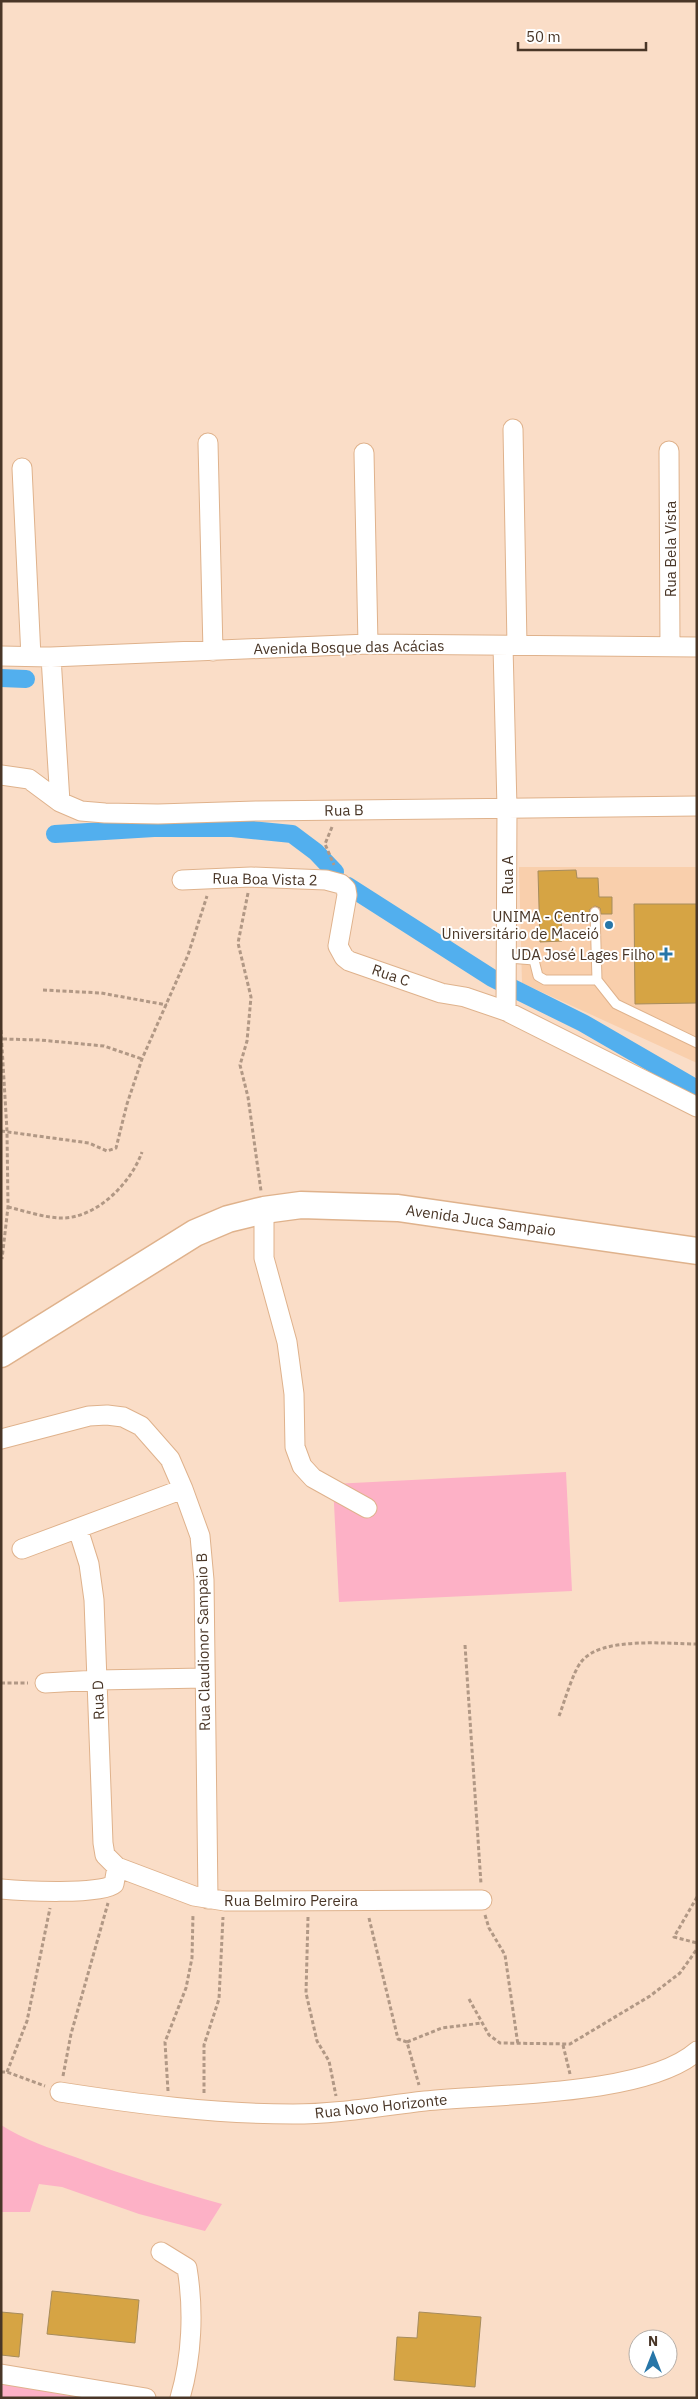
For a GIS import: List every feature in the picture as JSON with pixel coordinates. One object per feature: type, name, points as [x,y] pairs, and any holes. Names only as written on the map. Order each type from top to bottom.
[{"type":"main road","name":"Avenida Juca Sampaio","points":[[1,1354],[194,1233],[228,1219],[264,1210],[301,1205],[398,1208],[697,1251]]},
{"type":"street","name":"Rua A","points":[[506,1004],[506,808],[513,429]]},
{"type":"street","points":[[208,443],[213,651]]},
{"type":"street","name":"Rua Bela Vista","points":[[669,451],[670,647]]},
{"type":"street","points":[[364,453],[368,644]]},
{"type":"street","points":[[22,468],[31,657]]},
{"type":"street","name":"Avenida Bosque das Acácias","points":[[1,656],[51,657],[368,644],[697,647]]},
{"type":"street","points":[[51,657],[60,802]]},
{"type":"street","name":"Rua B","points":[[1,775],[29,779],[60,802],[82,811],[158,814],[258,810],[697,806]]},
{"type":"street","name":"Rua Boa Vista 2","points":[[182,880],[251,877],[334,881],[346,890]]},
{"type":"street","name":"Rua C","points":[[346,890],[347,895],[338,946],[344,957],[349,961],[441,993],[506,1004]]},
{"type":"street","points":[[506,1004],[697,1107]]},
{"type":"street","points":[[264,1210],[264,1258],[287,1342],[293,1386],[297,1452],[302,1466],[313,1478],[367,1508]]},
{"type":"street","name":"Rua Claudionor Sampaio B","points":[[1,1439],[89,1416],[107,1415],[123,1417],[140,1426],[170,1458],[200,1536],[204,1580],[204,1678],[209,1899]]},
{"type":"street","points":[[22,1549],[183,1489]]},
{"type":"street","name":"Rua D","points":[[78,1529],[89,1564],[94,1600],[103,1843],[105,1855],[115,1875]]},
{"type":"street","points":[[44,1683],[204,1678]]},
{"type":"street","points":[[1,1890],[99,1890],[110,1888],[115,1875]]},
{"type":"street","name":"Rua Belmiro Pereira","points":[[115,1875],[209,1899],[309,1902],[482,1900]]},
{"type":"street","name":"Rua Novo Horizonte","points":[[60,2092],[114,2101],[204,2110],[293,2114],[340,2113],[423,2102],[603,2086],[648,2075],[680,2062],[697,2051]]},
{"type":"street","points":[[161,2252],[187,2268],[192,2302],[184,2382],[180,2398]]},
{"type":"street","points":[[1,2374],[146,2398]]},
{"type":"lane","points":[[595,912],[597,980],[621,1008],[697,1042]]},
{"type":"lane","points":[[507,965],[534,960],[538,976],[545,980],[597,980]]},
{"type":"path","points":[[325,844],[329,832]]},
{"type":"path","points":[[251,877],[238,943],[250,998],[247,1041],[240,1065],[248,1097],[264,1210]]},
{"type":"path","points":[[1,1131],[89,1143],[107,1151],[116,1148],[127,1104],[142,1059],[188,956],[213,878]]},
{"type":"path","points":[[43,990],[100,993],[167,1005]]},
{"type":"path","points":[[1,1030],[7,1132],[8,1207],[2,1259]]},
{"type":"path","points":[[3,1039],[40,1040],[104,1046],[142,1059]]},
{"type":"path","points":[[8,1207],[62,1218],[89,1212],[114,1193],[138,1166],[142,1152]]},
{"type":"path","points":[[559,1716],[580,1663],[595,1650],[632,1644],[697,1644]]},
{"type":"path","points":[[465,1645],[482,1900],[489,1928],[505,1955],[518,2045]]},
{"type":"path","points":[[1,1684],[44,1683]]},
{"type":"path","points":[[1,2072],[7,2072],[60,2092],[71,2034],[115,1875]]},
{"type":"path","points":[[7,2072],[27,2021],[53,1891]]},
{"type":"path","points":[[697,1897],[674,1937],[697,1943]]},
{"type":"path","points":[[170,2106],[165,2042],[186,1988],[192,1958],[209,1899]]},
{"type":"path","points":[[204,2110],[204,2045],[219,1998],[221,1934],[209,1899]]},
{"type":"path","points":[[366,1900],[398,2039],[407,2042],[442,2028],[482,2023]]},
{"type":"path","points":[[309,1902],[306,1993],[317,2040],[329,2061],[340,2113]]},
{"type":"path","points":[[469,1999],[489,2035],[500,2043],[518,2045],[570,2044],[650,1996],[680,1973],[697,1949]]},
{"type":"path","points":[[407,2042],[423,2102]]},
{"type":"path","points":[[563,2045],[573,2089]]},
{"type":"shaded area","name":"UNIMA - Centro Universitário de Maceió","points":[[519,867],[697,867],[697,1063],[522,983]]},
{"type":"shaded area","points":[[566,1472],[572,1591],[339,1602],[333,1484]]},
{"type":"shaded area","points":[[1,2125],[28,2139],[93,2164],[222,2204],[205,2231],[139,2214],[62,2187],[39,2184],[30,2212],[1,2212]]},
{"type":"shaded area","points":[[1,2383],[81,2398],[1,2398]]},
{"type":"building","points":[[576,870],[577,878],[598,878],[599,897],[612,897],[612,914],[601,914],[600,908],[595,906],[590,909],[589,915],[561,915],[562,941],[540,942],[538,871]]},
{"type":"building","name":"UDA José Lages Filho","points":[[634,904],[697,904],[697,1003],[635,1004]]},
{"type":"building","points":[[52,2291],[139,2300],[135,2343],[47,2334]]},
{"type":"building","points":[[1,2312],[23,2314],[19,2357],[1,2355]]},
{"type":"building","points":[[419,2312],[481,2317],[475,2387],[394,2380],[397,2337],[417,2338]]},
{"type":"waterway","points":[[1,678],[26,679]]},
{"type":"waterway","points":[[55,834],[154,828],[232,828],[292,834],[316,852],[335,872]]},
{"type":"waterway","points":[[348,886],[492,978],[583,1023],[697,1089]]},
{"type":"place","name":"UNIMA - Centro Universitário de Maceió","points":[[609,925]]},
{"type":"place","name":"UDA José Lages Filho","points":[[666,954]]}]
